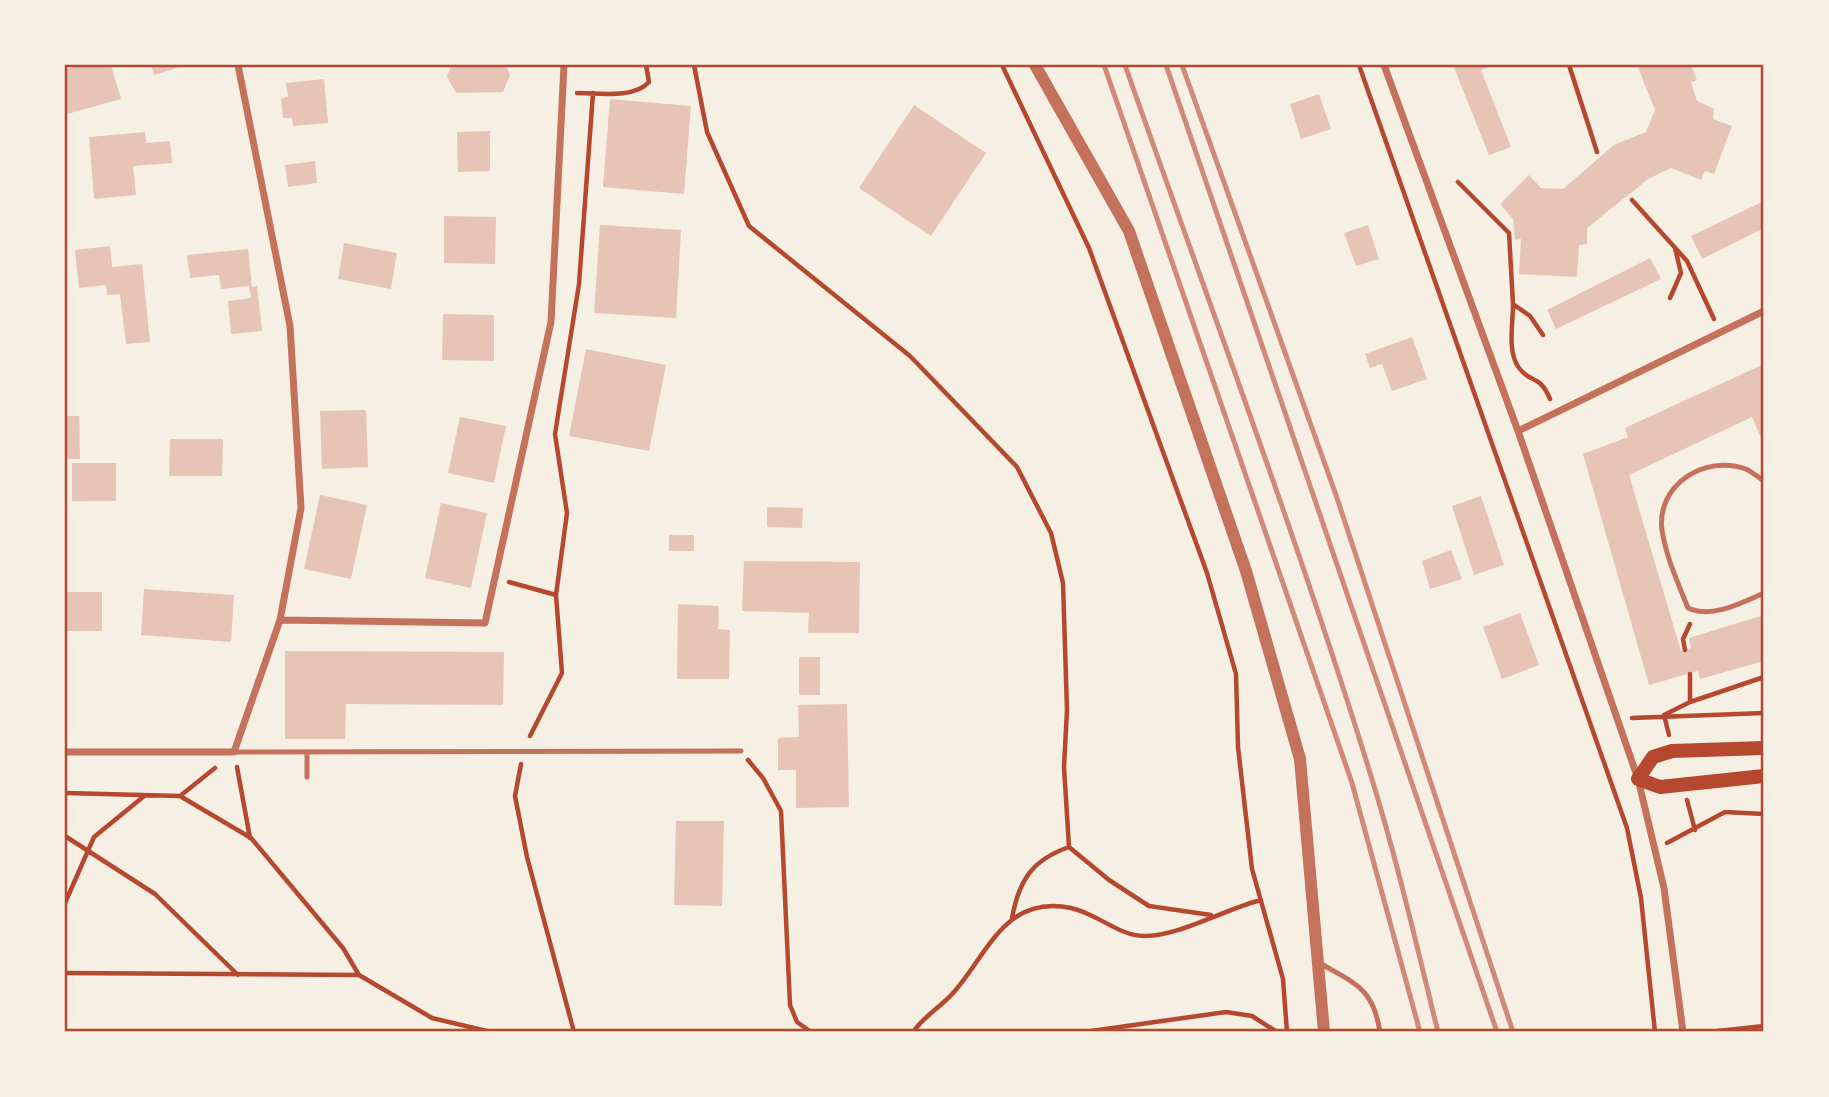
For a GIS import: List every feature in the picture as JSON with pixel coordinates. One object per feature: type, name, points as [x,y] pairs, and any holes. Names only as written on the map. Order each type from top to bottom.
[{"type":"main road","points":[[1764,748],[1672,751],[1653,757],[1638,779],[1660,787],[1764,776]]},
{"type":"street","points":[[65,752],[234,752],[279,620],[301,508],[290,326],[238,65]]},
{"type":"street","points":[[279,620],[485,623],[551,322],[565,65]]},
{"type":"street","points":[[1035,65],[1129,231],[1246,571],[1300,758],[1324,1032]]},
{"type":"street","points":[[1384,65],[1518,430],[1616,722],[1638,779],[1671,926],[1684,1032]]},
{"type":"street","points":[[1518,430],[1764,311]]},
{"type":"lane","points":[[1764,481],[1746,469],[1721,465],[1689,473],[1668,494],[1662,528],[1675,577],[1688,608],[1696,611],[1717,611],[1764,593]]},
{"type":"lane","points":[[234,752],[741,751]]},
{"type":"lane","points":[[307,752],[307,777]]},
{"type":"lane","points":[[1318,962],[1363,989],[1376,1009],[1380,1032]]},
{"type":"path","points":[[555,433],[579,284],[593,93],[642,90],[649,82],[646,65]]},
{"type":"path","points":[[694,65],[707,132],[749,226],[920,366],[1017,467],[1051,533],[1063,583],[1067,710],[1064,766],[1069,847],[1109,880],[1149,906],[1213,915]]},
{"type":"path","points":[[1002,65],[1089,248],[1207,573],[1236,674],[1238,747],[1252,869],[1283,979],[1287,1032]]},
{"type":"path","points":[[1359,65],[1595,729],[1632,851],[1641,898],[1655,1032]]},
{"type":"path","points":[[1569,65],[1597,152]]},
{"type":"path","points":[[1458,182],[1509,233],[1513,355],[1519,368],[1543,383],[1556,412]]},
{"type":"path","points":[[1632,200],[1687,261],[1720,332]]},
{"type":"path","points":[[1670,298],[1681,273],[1675,247]]},
{"type":"path","points":[[1513,304],[1530,316],[1543,335]]},
{"type":"path","points":[[494,578],[556,595]]},
{"type":"path","points":[[1685,650],[1683,639],[1696,611]]},
{"type":"path","points":[[1690,674],[1690,702]]},
{"type":"path","points":[[1664,715],[1690,702],[1764,677]]},
{"type":"path","points":[[1616,722],[1664,715],[1764,713]]},
{"type":"path","points":[[741,751],[763,778],[781,811],[790,1005],[797,1022],[811,1032]]},
{"type":"path","points":[[180,796],[234,752],[251,838]]},
{"type":"path","points":[[65,793],[180,796],[251,838],[343,947],[359,975],[432,1018],[491,1032]]},
{"type":"path","points":[[65,903],[94,837],[143,797]]},
{"type":"path","points":[[1632,851],[1655,846],[1695,830],[1715,815],[1725,812],[1764,814]]},
{"type":"path","points":[[65,836],[88,854],[155,894],[239,976]]},
{"type":"path","points":[[1012,919],[1018,888],[1044,856],[1069,847]]},
{"type":"path","points":[[913,1032],[926,1016],[953,993],[1002,926],[1027,911],[1064,906],[1083,910],[1142,936],[1161,935],[1261,900]]},
{"type":"path","points":[[65,973],[359,975]]},
{"type":"path","points":[[1084,1032],[1226,1012],[1252,1016],[1277,1032]]},
{"type":"path","points":[[1709,1032],[1764,1026]]},
{"type":"building","points":[[81,65],[111,65],[121,99],[67,114],[65,69]]},
{"type":"building","points":[[151,65],[186,65],[154,75]]},
{"type":"building","points":[[451,65],[506,65],[510,75],[503,92],[456,93],[447,77]]},
{"type":"building","points":[[1453,65],[1496,65],[1481,70],[1511,147],[1489,155]]},
{"type":"building","points":[[1637,65],[1691,65],[1697,80],[1691,82],[1697,101],[1714,109],[1713,119],[1732,126],[1714,174],[1705,171],[1701,180],[1671,168],[1648,179],[1587,228],[1587,244],[1579,245],[1577,277],[1519,274],[1521,239],[1515,240],[1513,219],[1500,204],[1529,175],[1541,188],[1563,189],[1614,145],[1646,132],[1655,110]]},
{"type":"building","points":[[324,79],[328,123],[293,126],[292,118],[283,118],[281,98],[288,97],[286,83]]},
{"type":"building","points":[[1319,94],[1331,129],[1301,139],[1290,104]]},
{"type":"building","points":[[610,99],[691,106],[684,194],[603,187]]},
{"type":"building","points":[[914,105],[986,153],[931,236],[859,188]]},
{"type":"building","points":[[490,131],[490,171],[458,172],[457,132]]},
{"type":"building","points":[[145,132],[146,143],[170,141],[172,163],[133,166],[136,195],[94,199],[89,137]]},
{"type":"building","points":[[315,161],[317,183],[288,187],[285,165]]},
{"type":"building","points":[[1764,201],[1764,228],[1702,259],[1691,236]]},
{"type":"building","points":[[444,216],[496,217],[495,264],[444,263]]},
{"type":"building","points":[[600,225],[681,230],[676,318],[594,313]]},
{"type":"building","points":[[1368,225],[1379,259],[1356,266],[1344,233]]},
{"type":"building","points":[[344,243],[397,253],[391,289],[338,279]]},
{"type":"building","points":[[110,246],[112,267],[142,264],[150,342],[126,344],[120,294],[107,295],[106,285],[79,288],[75,250]]},
{"type":"building","points":[[248,249],[252,287],[257,286],[262,331],[231,334],[228,301],[251,298],[249,286],[221,289],[219,275],[190,278],[187,255]]},
{"type":"building","points":[[1650,258],[1661,279],[1556,329],[1547,310]]},
{"type":"building","points":[[443,314],[494,315],[494,361],[442,360]]},
{"type":"building","points":[[1412,337],[1427,379],[1392,391],[1382,364],[1370,368],[1365,354]]},
{"type":"building","points":[[586,349],[666,365],[649,451],[569,436]]},
{"type":"building","points":[[1764,364],[1764,445],[1752,417],[1629,475],[1681,651],[1691,648],[1689,638],[1764,615],[1764,661],[1700,679],[1698,671],[1649,685],[1583,454],[1628,437],[1625,428]]},
{"type":"building","points":[[366,410],[368,467],[322,469],[320,411]]},
{"type":"building","points":[[65,416],[79,416],[80,459],[65,459]]},
{"type":"building","points":[[460,417],[506,426],[494,483],[448,473]]},
{"type":"building","points":[[170,439],[223,439],[222,476],[169,476]]},
{"type":"building","points":[[72,463],[116,463],[116,501],[72,501]]},
{"type":"building","points":[[320,495],[367,505],[351,579],[304,569]]},
{"type":"building","points":[[1481,496],[1504,565],[1474,575],[1452,506]]},
{"type":"building","points":[[441,503],[487,513],[471,588],[425,578]]},
{"type":"building","points":[[767,507],[803,508],[802,528],[767,527]]},
{"type":"building","points":[[669,535],[694,535],[694,551],[669,551]]},
{"type":"building","points":[[1451,550],[1462,579],[1430,589],[1422,561]]},
{"type":"building","points":[[744,561],[860,562],[859,633],[808,633],[809,613],[742,611]]},
{"type":"building","points":[[144,589],[234,595],[231,642],[141,635]]},
{"type":"building","points":[[65,592],[102,592],[102,631],[65,631]]},
{"type":"building","points":[[678,604],[719,606],[718,629],[730,630],[729,679],[677,679]]},
{"type":"building","points":[[1520,613],[1539,665],[1502,679],[1483,627]]},
{"type":"building","points":[[285,651],[504,652],[503,705],[346,704],[345,739],[285,739]]},
{"type":"building","points":[[799,657],[820,657],[820,695],[799,695]]},
{"type":"building","points":[[847,704],[849,807],[796,808],[796,770],[778,770],[778,738],[799,737],[798,705]]},
{"type":"building","points":[[676,821],[724,821],[722,906],[674,905]]},
{"type":"railway","points":[[1104,65],[1352,783],[1420,1032]]},
{"type":"railway","points":[[1125,65],[1283,508],[1343,686],[1389,839],[1438,1032]]},
{"type":"railway","points":[[1166,65],[1497,1032]]},
{"type":"railway","points":[[1182,65],[1336,495],[1513,1032]]}]
